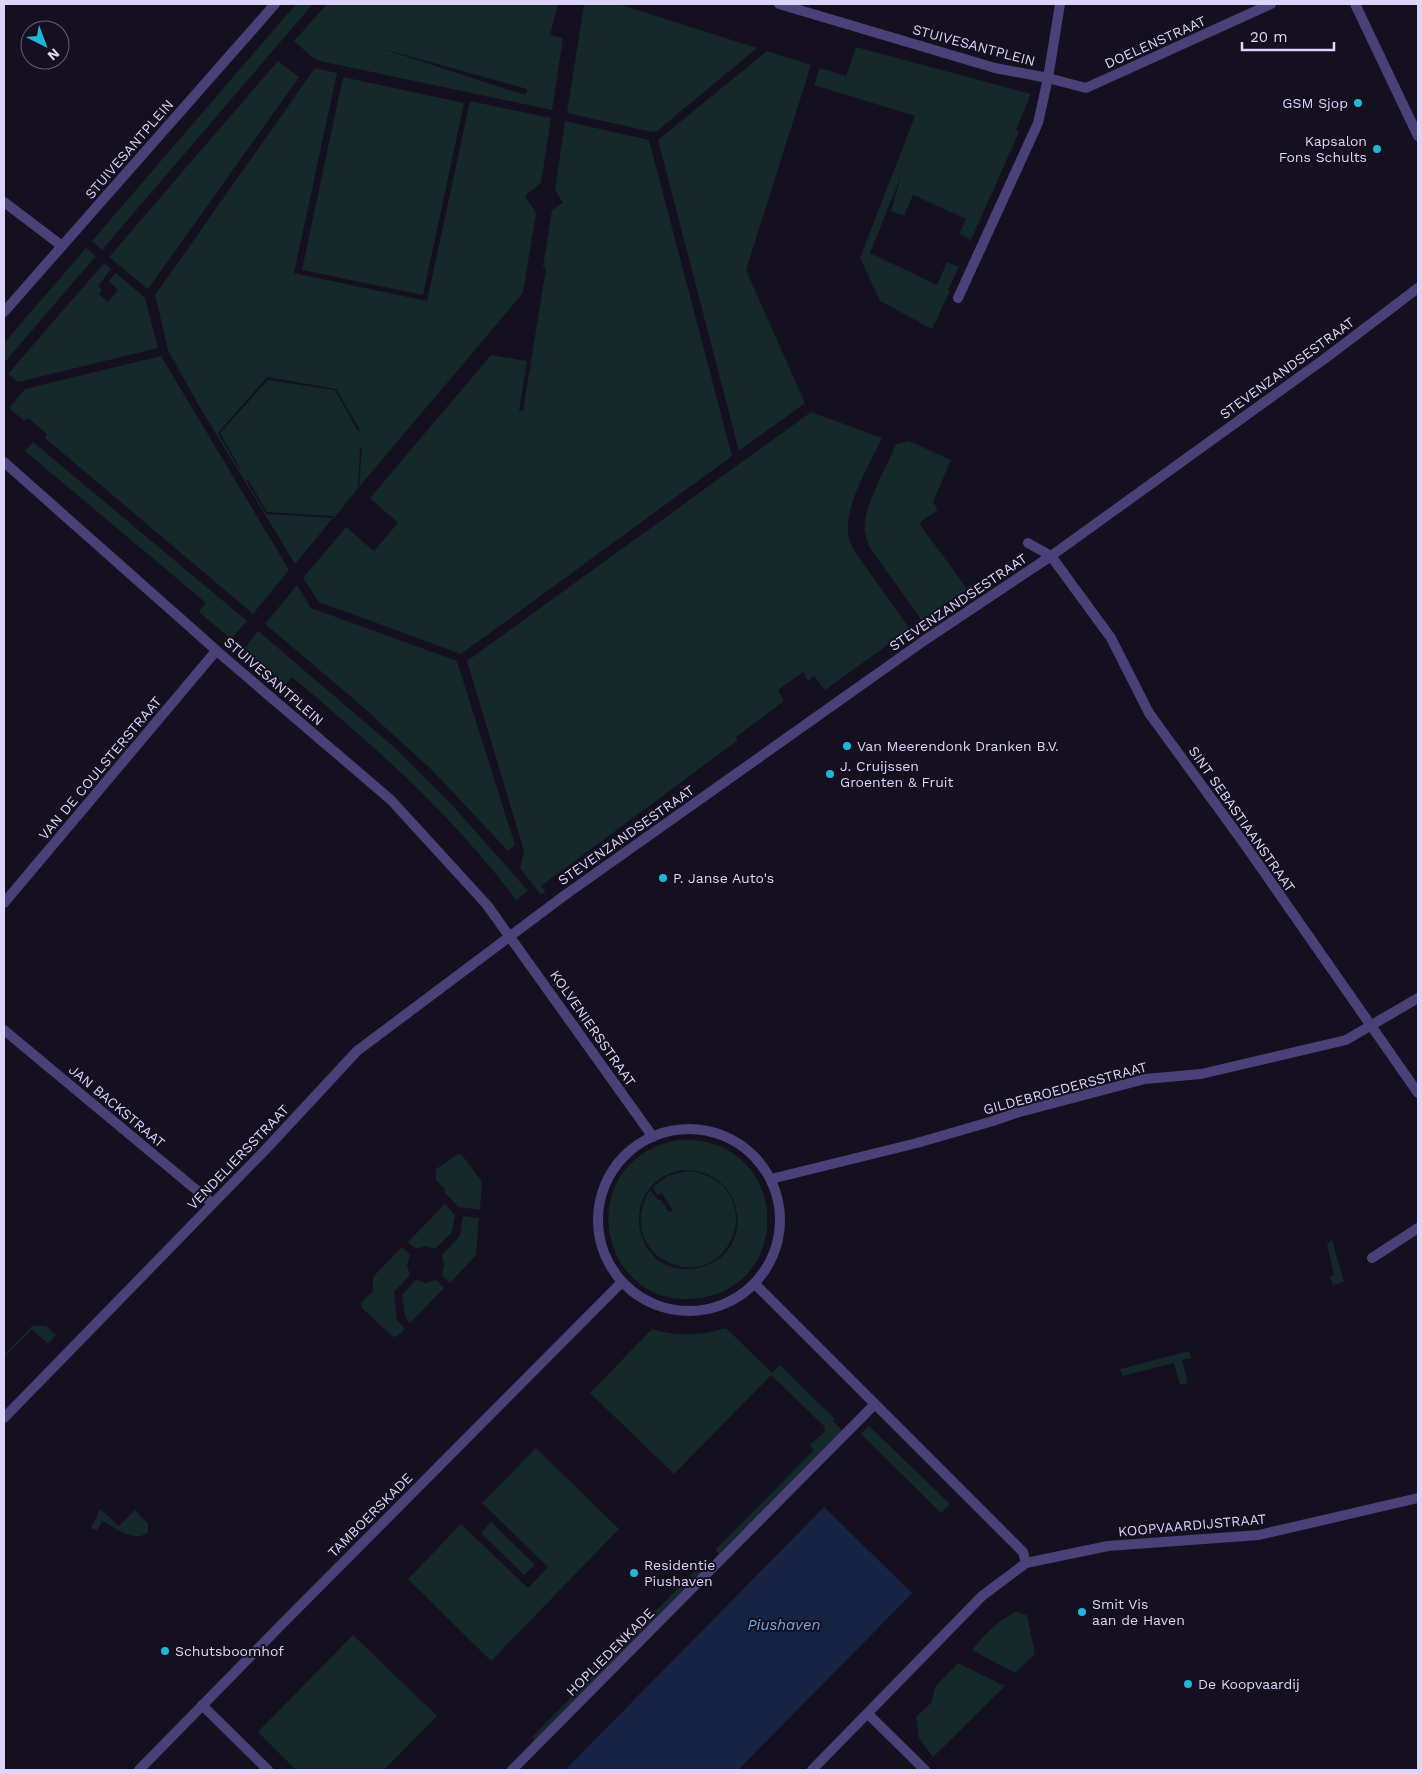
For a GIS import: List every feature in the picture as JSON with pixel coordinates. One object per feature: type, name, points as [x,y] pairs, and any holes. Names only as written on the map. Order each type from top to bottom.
[{"type":"street","name":"STUIVESANTPLEIN","points":[[4,312],[275,4]]},
{"type":"street","name":"STUIVESANTPLEIN","points":[[779,4],[995,68],[1048,78],[1038,124],[958,298]]},
{"type":"street","points":[[1048,78],[1060,4]]},
{"type":"street","name":"DOELENSTRAAT","points":[[1048,78],[1086,88],[1272,4]]},
{"type":"street","points":[[1355,4],[1418,136]]},
{"type":"street","points":[[4,202],[62,246]]},
{"type":"street","name":"STEVENZANDSESTRAAT","points":[[510,936],[564,895],[925,640],[1051,556],[1327,357],[1418,288]]},
{"type":"street","name":"STUIVESANTPLEIN","points":[[4,462],[216,651],[391,800],[487,904],[510,936]]},
{"type":"street","points":[[1028,543],[1051,556]]},
{"type":"street","name":"SINT SEBASTIAANSTRAAT","points":[[1051,556],[1111,638],[1150,713],[1243,842],[1418,1093]]},
{"type":"street","name":"VAN DE COULSTERSTRAAT","points":[[4,903],[216,651]]},
{"type":"street","name":"KOLVENIERSSTRAAT","points":[[510,936],[653,1136]]},
{"type":"street","name":"VENDELIERSSTRAAT","points":[[4,1418],[318,1094],[357,1051],[510,936]]},
{"type":"street","name":"GILDEBROEDERSSTRAAT","points":[[771,1179],[916,1143],[1016,1113],[1145,1080],[1201,1074],[1346,1040],[1418,998]]},
{"type":"street","name":"JAN BACKSTRAAT","points":[[4,1030],[212,1204]]},
{"type":"street","points":[[696,1129],[722,1135],[734,1140],[756,1157],[771,1179],[780,1206],[780,1234],[777,1248],[771,1261],[754,1284],[735,1300],[724,1305],[712,1309],[687,1312],[662,1308],[650,1303],[639,1297],[622,1282],[613,1270],[602,1248],[598,1224],[604,1187],[617,1165],[634,1148],[653,1136],[668,1131],[696,1129]]},
{"type":"street","points":[[1372,1258],[1418,1228]]},
{"type":"street","name":"TAMBOERSKADE","points":[[139,1770],[622,1282]]},
{"type":"street","points":[[754,1284],[1023,1552],[1026,1563],[982,1596],[812,1770]]},
{"type":"street","name":"HOPLIEDENKADE","points":[[512,1770],[875,1404]]},
{"type":"street","name":"KOOPVAARDIJSTRAAT","points":[[1026,1563],[1108,1546],[1259,1535],[1418,1498]]},
{"type":"street","points":[[202,1705],[268,1770]]},
{"type":"street","points":[[868,1714],[925,1770]]},
{"type":"green space","points":[[296,4],[313,4],[102,250],[92,241]]},
{"type":"green space","points":[[327,4],[558,4],[550,35],[563,38],[552,110],[320,61],[313,58],[294,41]],"holes":[[[380,48],[528,89],[525,95]]]},
{"type":"green space","points":[[584,4],[618,4],[757,48],[657,131],[652,132],[567,113]]},
{"type":"green space","points":[[856,47],[1031,94],[1016,130],[1019,132],[971,240],[959,234],[966,219],[913,195],[904,216],[891,211],[901,176],[870,253],[937,285],[947,262],[959,267],[932,329],[880,301],[860,258],[915,116],[814,85],[820,68],[846,76]]},
{"type":"green space","points":[[767,51],[811,65],[746,270],[805,403],[739,451],[658,140]]},
{"type":"green space","points":[[278,61],[299,77],[148,289],[109,257]]},
{"type":"green space","points":[[315,68],[337,73],[294,273],[427,301],[470,101],[551,118],[541,183],[525,196],[536,213],[523,293],[334,518],[333,516],[267,512],[248,480],[246,480],[266,514],[333,518],[295,564],[199,406],[168,350],[155,295]],"holes":[[[267,377],[336,389],[360,430],[358,431],[335,390],[268,380],[220,433],[239,469],[218,433]],[[360,448],[362,448],[359,487]]]},
{"type":"green space","points":[[343,77],[464,103],[423,295],[302,270]]},
{"type":"green space","points":[[565,121],[649,140],[732,456],[461,654],[319,602],[303,578],[346,527],[374,551],[398,523],[370,498],[491,355],[527,361],[519,410],[523,411],[546,268],[543,267],[552,210],[563,203],[555,190]]},
{"type":"green space","points":[[86,248],[96,256],[4,363],[4,343]]},
{"type":"green space","points":[[104,263],[111,269],[98,286],[102,290],[99,294],[108,302],[118,290],[109,281],[116,273],[145,298],[158,348],[18,382],[8,374]]},
{"type":"green space","points":[[161,356],[289,570],[253,614],[45,438],[47,434],[28,418],[24,421],[9,408],[25,389]]},
{"type":"green space","points":[[811,412],[882,438],[855,495],[848,519],[848,529],[855,552],[910,629],[825,690],[814,676],[808,681],[803,672],[778,690],[784,701],[736,737],[738,740],[541,886],[546,891],[541,895],[520,868],[524,851],[467,661]]},
{"type":"green space","points":[[909,441],[951,460],[933,502],[938,510],[919,523],[967,589],[922,621],[870,548],[865,528],[870,503],[896,444]]},
{"type":"green space","points":[[33,442],[247,621],[231,639],[199,612],[206,603],[25,451]]},
{"type":"green space","points":[[297,585],[311,608],[457,661],[515,845],[508,851],[433,771],[355,700],[265,624]]},
{"type":"green space","points":[[258,631],[393,746],[453,806],[528,891],[516,900],[466,839],[382,755],[292,677],[285,685],[243,650]]},
{"type":"green space","points":[[678,1140],[715,1144],[742,1160],[759,1184],[767,1212],[765,1240],[753,1267],[731,1287],[700,1298],[665,1296],[638,1282],[619,1260],[610,1232],[610,1203],[621,1175],[643,1153]],"holes":[[[682,1170],[704,1173],[721,1183],[732,1197],[737,1214],[736,1232],[729,1248],[716,1261],[697,1268],[675,1268],[657,1259],[646,1245],[640,1228],[640,1209],[647,1192],[661,1178]]]},
{"type":"green space","points":[[458,1154],[462,1155],[482,1182],[480,1210],[459,1207],[445,1193],[445,1189],[436,1180],[436,1169]]},
{"type":"green space","points":[[686,1171],[700,1173],[719,1183],[729,1193],[736,1215],[735,1231],[731,1240],[718,1257],[701,1266],[683,1267],[666,1261],[651,1250],[642,1233],[641,1213],[650,1190],[658,1200],[661,1200],[669,1212],[673,1211],[662,1193],[657,1195],[653,1187],[668,1176]]},
{"type":"green space","points":[[445,1204],[455,1215],[452,1232],[435,1249],[426,1246],[416,1249],[408,1242]]},
{"type":"green space","points":[[463,1216],[479,1218],[476,1255],[450,1283],[442,1275],[444,1265],[442,1255],[460,1236]]},
{"type":"green space","points":[[1332,1240],[1344,1282],[1333,1285],[1330,1276],[1334,1275],[1327,1244]]},
{"type":"green space","points":[[402,1247],[410,1255],[407,1265],[410,1275],[394,1292],[397,1320],[405,1329],[393,1337],[361,1307],[361,1303],[373,1291],[373,1277]]},
{"type":"green space","points":[[416,1280],[426,1283],[436,1280],[444,1288],[410,1323],[405,1317],[402,1295]]},
{"type":"green space","points":[[32,1326],[46,1326],[56,1335],[48,1344],[32,1329],[4,1357],[4,1355]]},
{"type":"green space","points":[[726,1328],[772,1373],[780,1365],[835,1419],[833,1421],[842,1430],[719,1554],[715,1550],[814,1450],[810,1445],[825,1431],[825,1427],[771,1375],[674,1474],[590,1393],[652,1329],[662,1332],[689,1334],[708,1333]]},
{"type":"green space","points":[[1189,1351],[1191,1358],[1182,1360],[1188,1383],[1180,1385],[1174,1363],[1122,1376],[1120,1369]]},
{"type":"green space","points":[[869,1426],[950,1504],[941,1513],[861,1434]]},
{"type":"green space","points":[[536,1448],[619,1529],[491,1661],[408,1579],[461,1524],[528,1588],[548,1567],[482,1503]]},
{"type":"green space","points":[[100,1509],[119,1526],[135,1510],[148,1524],[148,1532],[143,1535],[131,1535],[102,1521],[97,1531],[91,1528]]},
{"type":"green space","points":[[491,1522],[535,1565],[524,1575],[481,1533]]},
{"type":"green space","points":[[697,1569],[701,1573],[536,1741],[532,1737]]},
{"type":"green space","points":[[1016,1612],[1027,1615],[1035,1654],[1015,1673],[972,1650],[992,1628]]},
{"type":"green space","points":[[353,1635],[437,1716],[384,1770],[296,1770],[258,1732]]},
{"type":"green space","points":[[958,1663],[1005,1686],[933,1757],[919,1738],[916,1717],[931,1703],[935,1687]]},
{"type":"water","name":"Piushaven","points":[[853,1455],[953,1552],[738,1770],[544,1770]]},
{"type":"pier","points":[[853,1455],[953,1552],[912,1593],[824,1507],[565,1770],[544,1770]]},
{"type":"place","name":"GSM Sjop","points":[[1358,103]]},
{"type":"place","name":"Kapsalon Fons Schults","points":[[1377,149]]},
{"type":"place","name":"Van Meerendonk Dranken B.V.","points":[[847,746]]},
{"type":"place","name":"J. Cruijssen Groenten & Fruit","points":[[830,774]]},
{"type":"place","name":"P. Janse Auto's","points":[[663,878]]},
{"type":"place","name":"Residentie Piushaven","points":[[634,1573]]},
{"type":"place","name":"Smit Vis aan de Haven","points":[[1082,1612]]},
{"type":"place","name":"Schutsboomhof","points":[[165,1651]]},
{"type":"place","name":"De Koopvaardij","points":[[1188,1684]]}]
